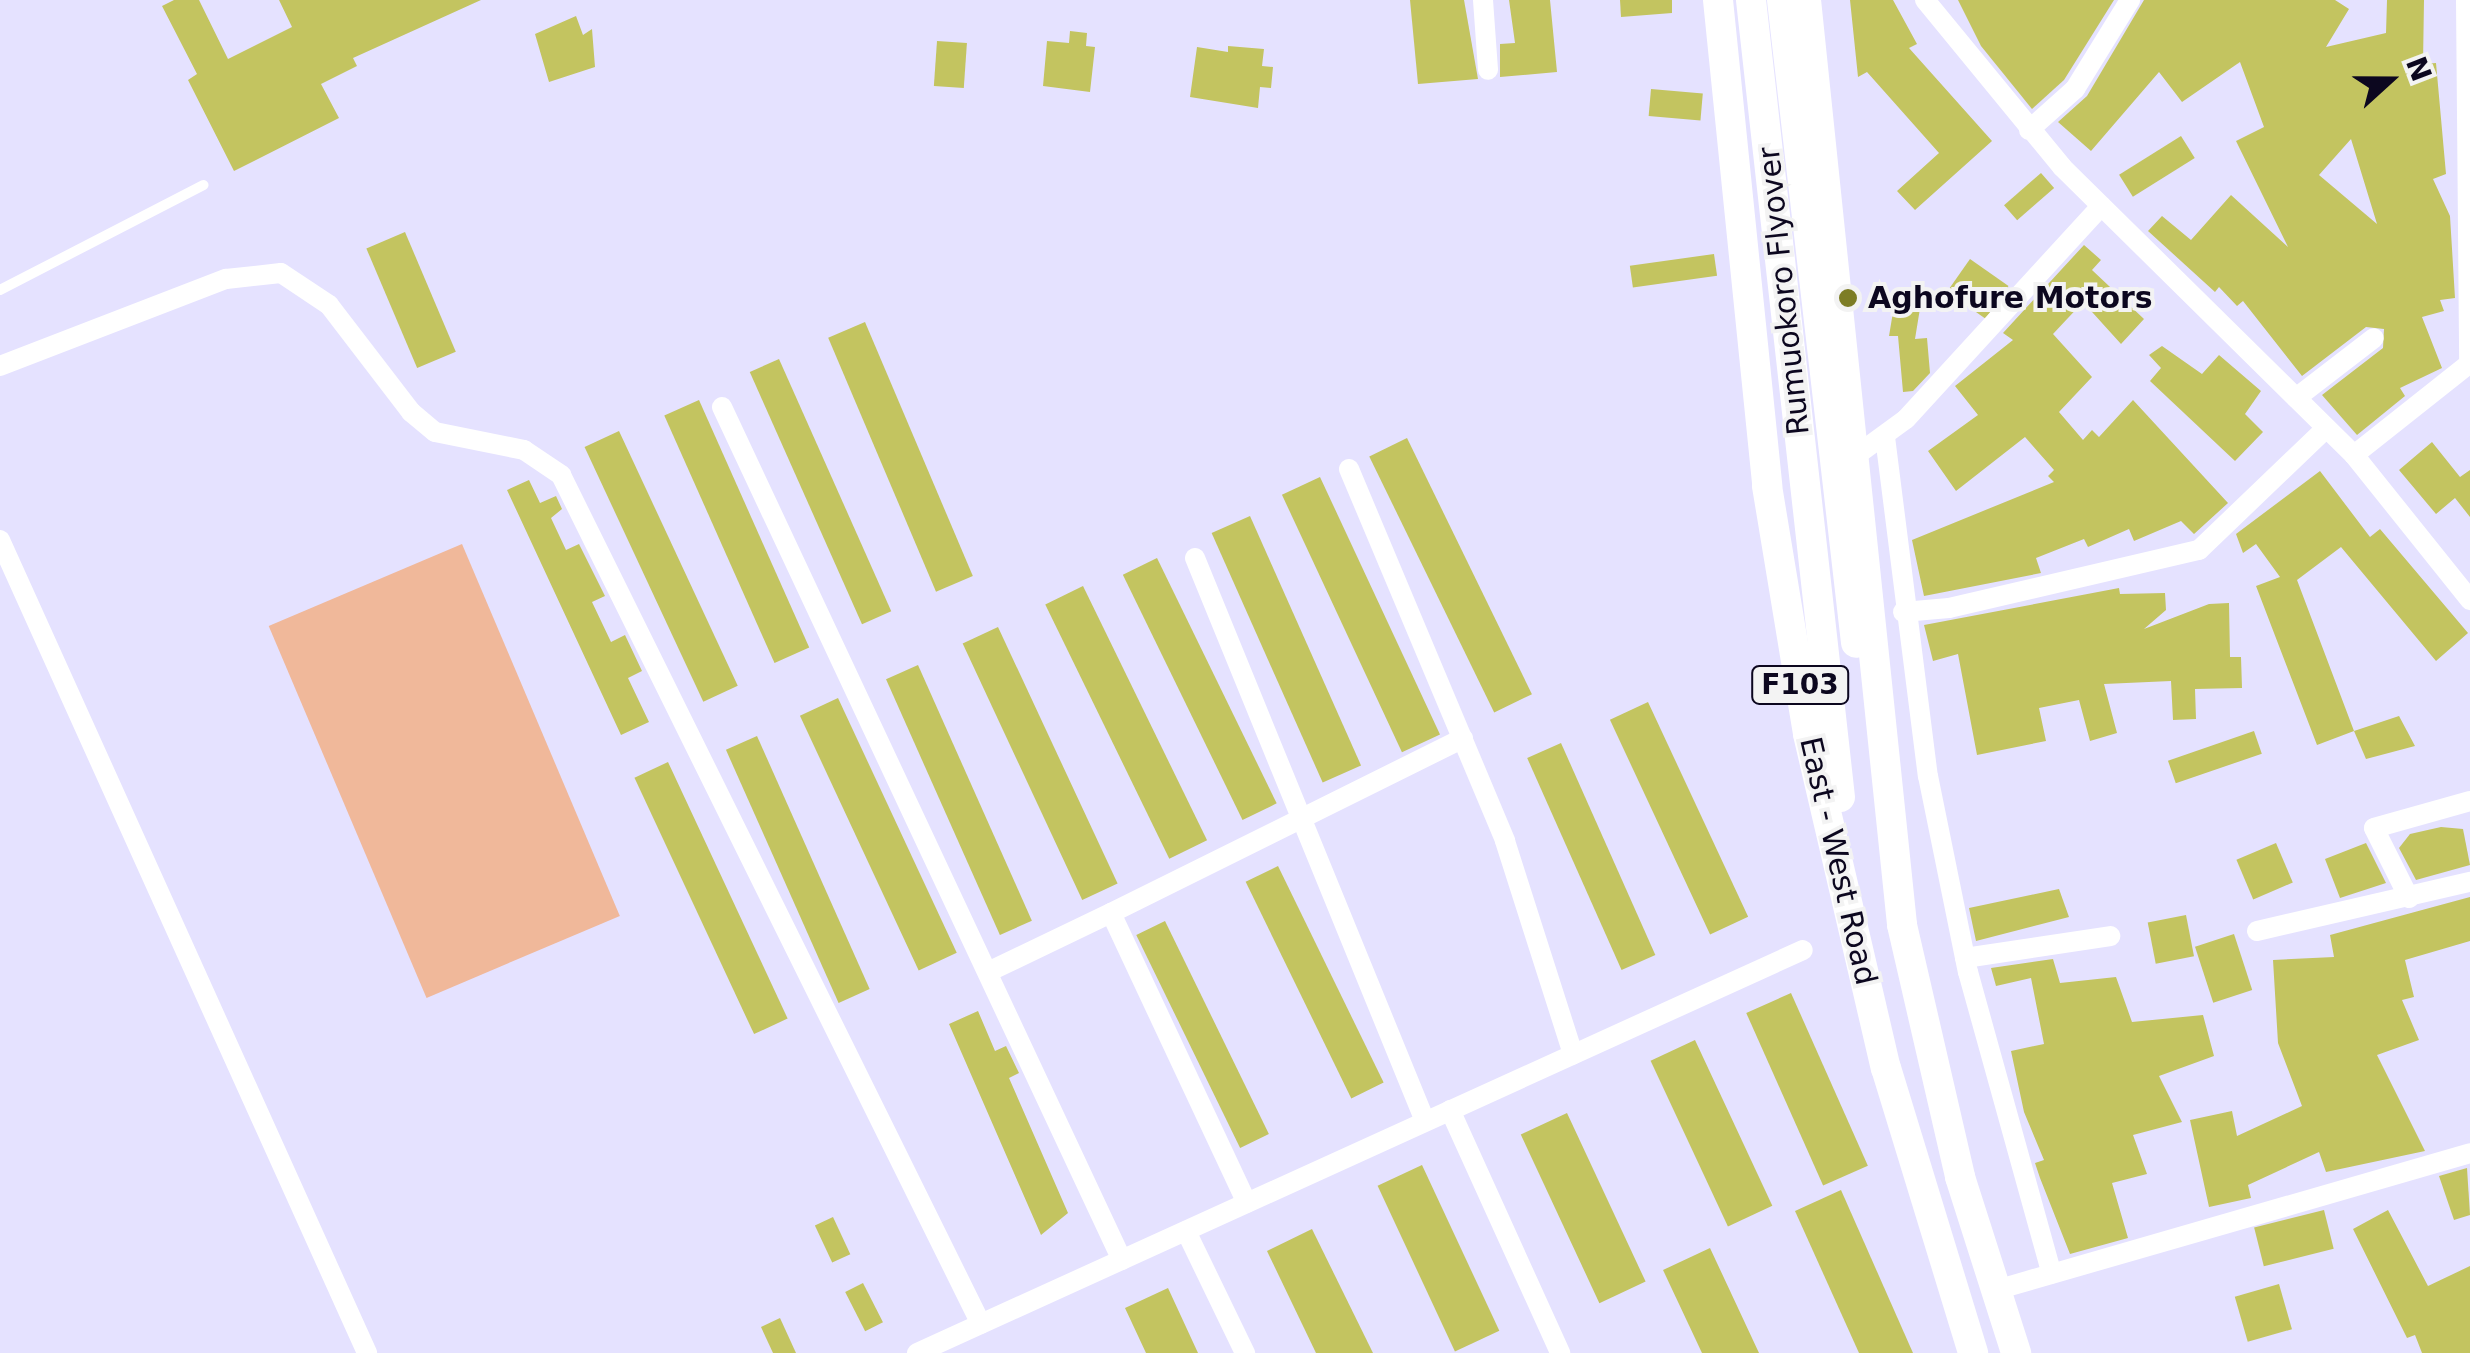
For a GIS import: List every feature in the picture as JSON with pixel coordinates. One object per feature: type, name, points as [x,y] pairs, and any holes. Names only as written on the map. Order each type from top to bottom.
[{"type":"main road","name":"East - West Road","points":[[1718,0],[1767,486],[1808,734],[1914,1169],[1973,1353]]},
{"type":"main road","name":"Rumuokoro Flyover","points":[[1752,0],[1831,580]]},
{"type":"main road","name":"Rumuokoro Flyover","points":[[1782,0],[1831,580]]},
{"type":"main road","name":"East - West Road","points":[[1806,0],[1858,454],[1902,925],[1932,1076],[2016,1353]]},
{"type":"main road","points":[[1831,580],[1854,925]]},
{"type":"main road","points":[[1831,580],[1902,925]]},
{"type":"street","points":[[1483,0],[1488,70]]},
{"type":"street","points":[[1925,0],[2029,130],[2354,455],[2470,600]]},
{"type":"street","points":[[2029,130],[2075,89],[2130,0]]},
{"type":"street","points":[[2354,455],[2469,363],[2466,0]]},
{"type":"street","points":[[1858,454],[1885,437],[2101,206]]},
{"type":"street","points":[[0,366],[226,279],[282,274],[329,304],[411,412],[435,432],[524,450],[562,474],[982,1324]]},
{"type":"street","points":[[2296,398],[2374,338]]},
{"type":"street","points":[[722,407],[990,971],[1122,1260]]},
{"type":"street","points":[[1903,612],[1949,608],[2199,550],[2326,428]]},
{"type":"street","points":[[1885,437],[1903,612],[1965,958],[2052,1274]]},
{"type":"street","points":[[1349,470],[1505,841],[1573,1054]]},
{"type":"street","points":[[0,540],[368,1353]]},
{"type":"street","points":[[1195,558],[1425,1121]]},
{"type":"street","points":[[990,971],[1300,815],[1464,738]]},
{"type":"street","points":[[2409,898],[2374,828],[2470,801]]},
{"type":"street","points":[[2257,931],[2470,882]]},
{"type":"street","points":[[1111,913],[1247,1203]]},
{"type":"street","points":[[1965,958],[2110,936]]},
{"type":"street","points":[[917,1353],[1803,950]]},
{"type":"street","points":[[1450,1110],[1560,1353]]},
{"type":"street","points":[[1996,1290],[2470,1152]]},
{"type":"street","points":[[1186,1231],[1245,1353]]},
{"type":"lane","points":[[0,290],[203,185]]},
{"type":"shaded area","points":[[462,544],[620,916],[427,998],[269,626]]},
{"type":"building","points":[[174,0],[199,0],[228,59],[292,27],[279,0],[481,0],[353,58],[357,66],[321,84],[339,118],[234,171],[188,80],[197,74],[162,6]]},
{"type":"building","points":[[1410,0],[1464,0],[1478,79],[1418,84]]},
{"type":"building","points":[[1509,0],[1550,0],[1557,72],[1500,77],[1500,44],[1515,43]]},
{"type":"building","points":[[1620,0],[1672,0],[1672,13],[1621,17]]},
{"type":"building","points":[[1850,0],[1893,0],[1917,44],[1909,48],[1992,141],[1915,210],[1897,191],[1939,153],[1867,72],[1858,77]]},
{"type":"building","points":[[1958,0],[2114,0],[2064,80],[2032,109],[1981,46]]},
{"type":"building","points":[[2144,0],[2335,0],[2349,9],[2326,47],[2386,33],[2387,0],[2424,0],[2423,64],[2436,63],[2446,174],[2433,179],[2450,216],[2455,298],[2440,300],[2444,311],[2422,317],[2442,368],[2400,388],[2405,396],[2357,435],[2322,395],[2383,348],[2384,329],[2366,327],[2302,376],[2243,301],[2237,306],[2219,287],[2215,292],[2148,231],[2162,216],[2191,240],[2231,195],[2288,247],[2236,141],[2264,127],[2240,62],[2182,102],[2159,72],[2091,151],[2058,122],[2087,96]],"holes":[[[2351,139],[2377,224],[2319,175]]]},
{"type":"building","points":[[576,16],[583,35],[592,29],[595,67],[549,82],[535,34]]},
{"type":"building","points":[[1070,31],[1087,33],[1086,46],[1095,47],[1090,92],[1043,86],[1047,41],[1069,43]]},
{"type":"building","points":[[937,41],[967,43],[964,88],[934,86]]},
{"type":"building","points":[[1228,46],[1264,49],[1262,66],[1273,67],[1271,88],[1260,87],[1258,108],[1190,97],[1197,47],[1228,52]]},
{"type":"building","points":[[1651,89],[1703,94],[1700,120],[1649,116]]},
{"type":"building","points":[[2181,136],[2195,158],[2133,197],[2119,175]]},
{"type":"building","points":[[2041,173],[2054,188],[2017,220],[2004,205]]},
{"type":"building","points":[[405,232],[456,352],[417,368],[366,248]]},
{"type":"building","points":[[2084,245],[2101,260],[2092,270],[2144,319],[2121,344],[2083,302],[2053,334],[2092,377],[2059,412],[2083,440],[2092,430],[2099,437],[2133,400],[2228,503],[2194,534],[2181,521],[2134,541],[2129,529],[2088,547],[2084,539],[2036,558],[2041,573],[1924,596],[1912,540],[2054,482],[2048,476],[2054,470],[2025,437],[1956,491],[1928,451],[1978,415],[1955,386],[2013,340],[2003,333]]},
{"type":"building","points":[[1714,254],[1717,276],[1633,288],[1630,266]]},
{"type":"building","points":[[1970,259],[2009,286],[1986,319],[1947,292]]},
{"type":"building","points":[[1897,288],[1923,290],[1915,339],[1927,338],[1930,373],[1913,391],[1903,392],[1898,336],[1889,336]]},
{"type":"building","points":[[865,322],[973,576],[936,592],[828,338]]},
{"type":"building","points":[[2162,346],[2202,374],[2219,355],[2261,391],[2245,414],[2263,432],[2235,461],[2150,381],[2161,368],[2149,355]]},
{"type":"building","points":[[779,359],[891,611],[862,624],[750,372]]},
{"type":"building","points":[[699,400],[809,648],[775,663],[664,415]]},
{"type":"building","points":[[619,431],[738,686],[703,702],[585,447]]},
{"type":"building","points":[[1407,438],[1532,694],[1494,713],[1369,456]]},
{"type":"building","points":[[2432,442],[2460,477],[2470,470],[2470,517],[2455,498],[2436,514],[2399,470]]},
{"type":"building","points":[[2320,471],[2370,537],[2380,529],[2468,633],[2436,661],[2341,547],[2297,580],[2354,731],[2317,745],[2256,586],[2280,577],[2256,544],[2243,553],[2236,534]]},
{"type":"building","points":[[1320,477],[1440,734],[1402,752],[1282,495]]},
{"type":"building","points":[[529,480],[540,503],[556,496],[562,509],[551,518],[566,550],[579,544],[605,596],[592,602],[611,642],[625,635],[642,671],[628,678],[649,722],[621,735],[507,490]]},
{"type":"building","points":[[1250,516],[1361,765],[1323,782],[1212,533]]},
{"type":"building","points":[[1157,558],[1277,803],[1243,820],[1123,575]]},
{"type":"building","points":[[1083,586],[1207,840],[1169,859],[1045,604]]},
{"type":"building","points":[[2119,588],[2120,594],[2165,593],[2166,610],[2144,629],[2209,604],[2229,603],[2230,657],[2241,657],[2242,688],[2195,689],[2196,719],[2173,720],[2171,681],[2104,684],[2117,733],[2090,741],[2079,700],[2039,708],[2046,741],[1977,755],[1958,654],[1933,661],[1924,625]]},
{"type":"building","points":[[998,627],[1118,883],[1082,900],[963,643]]},
{"type":"building","points":[[918,665],[1032,921],[1000,935],[886,679]]},
{"type":"building","points":[[838,698],[957,953],[919,970],[800,716]]},
{"type":"building","points":[[1648,702],[1748,917],[1710,935],[1610,720]]},
{"type":"building","points":[[2399,716],[2415,746],[2366,759],[2354,731]]},
{"type":"building","points":[[2254,731],[2262,754],[2176,783],[2168,761]]},
{"type":"building","points":[[757,736],[870,989],[839,1003],[726,750]]},
{"type":"building","points":[[1561,743],[1655,955],[1622,970],[1527,758]]},
{"type":"building","points":[[668,762],[788,1018],[754,1034],[634,778]]},
{"type":"building","points":[[2441,827],[2463,829],[2470,865],[2416,880],[2399,848],[2410,834]]},
{"type":"building","points":[[2276,843],[2293,883],[2253,899],[2236,860]]},
{"type":"building","points":[[2366,843],[2386,883],[2340,898],[2325,859]]},
{"type":"building","points":[[1278,866],[1384,1083],[1351,1098],[1246,882]]},
{"type":"building","points":[[2059,889],[2069,917],[1976,941],[1969,908]]},
{"type":"building","points":[[2470,897],[2470,941],[2405,960],[2414,997],[2402,1000],[2419,1040],[2377,1055],[2425,1151],[2326,1172],[2319,1152],[2248,1185],[2251,1198],[2209,1207],[2190,1120],[2232,1111],[2237,1136],[2302,1106],[2278,1043],[2273,960],[2334,957],[2330,935]]},
{"type":"building","points":[[2186,915],[2194,956],[2156,964],[2148,922]]},
{"type":"building","points":[[1165,921],[1269,1134],[1240,1148],[1136,935]]},
{"type":"building","points":[[2234,934],[2252,990],[2213,1003],[2195,947]]},
{"type":"building","points":[[2053,959],[2060,983],[2116,977],[2132,1022],[2203,1015],[2214,1056],[2159,1076],[2182,1122],[2133,1135],[2147,1174],[2112,1183],[2128,1238],[2070,1254],[2035,1163],[2044,1160],[2024,1112],[2011,1051],[2044,1044],[2031,978],[1996,986],[1991,968]]},
{"type":"building","points":[[1791,993],[1868,1166],[1823,1186],[1746,1013]]},
{"type":"building","points":[[978,1011],[995,1051],[1006,1046],[1019,1073],[1009,1078],[1068,1213],[1041,1235],[949,1024]]},
{"type":"building","points":[[1695,1040],[1772,1206],[1728,1227],[1651,1061]]},
{"type":"building","points":[[1567,1113],[1646,1282],[1599,1303],[1521,1135]]},
{"type":"building","points":[[1422,1165],[1499,1331],[1455,1352],[1378,1186]]},
{"type":"building","points":[[2467,1168],[2470,1215],[2454,1220],[2439,1176]]},
{"type":"building","points":[[1841,1190],[1913,1353],[1859,1353],[1795,1211]]},
{"type":"building","points":[[2324,1210],[2334,1249],[2264,1266],[2254,1227]]},
{"type":"building","points":[[2388,1210],[2428,1286],[2470,1266],[2470,1353],[2422,1353],[2415,1335],[2407,1338],[2353,1229]]},
{"type":"building","points":[[833,1217],[850,1254],[832,1263],[815,1225]]},
{"type":"building","points":[[1312,1229],[1373,1353],[1316,1353],[1267,1251]]},
{"type":"building","points":[[1710,1248],[1759,1353],[1702,1353],[1663,1270]]},
{"type":"building","points":[[863,1283],[883,1322],[865,1331],[845,1292]]},
{"type":"building","points":[[2279,1284],[2292,1329],[2248,1342],[2235,1297]]},
{"type":"building","points":[[1168,1288],[1198,1353],[1146,1353],[1125,1308]]},
{"type":"building","points":[[780,1318],[796,1353],[773,1353],[761,1327]]},
{"type":"place","name":"Aghofure Motors","points":[[1848,298]]}]
